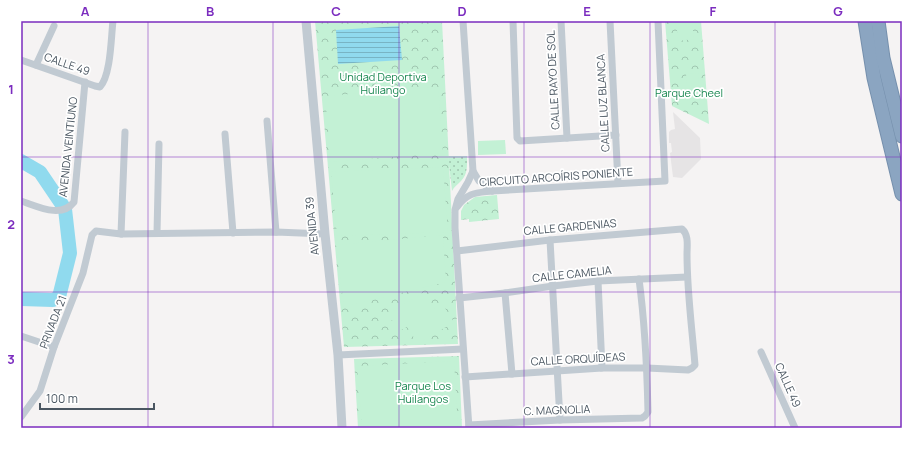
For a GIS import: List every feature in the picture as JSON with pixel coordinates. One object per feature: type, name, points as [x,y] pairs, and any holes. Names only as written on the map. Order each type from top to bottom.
[{"type":"highway","points":[[865,21],[874,78],[902,194]]},
{"type":"highway","points":[[878,21],[883,58],[902,136]]},
{"type":"street","name":"CALLE 49","points":[[24,61],[100,87],[104,83],[108,68],[113,21]]},
{"type":"street","name":"AVENIDA 39","points":[[306,21],[325,234],[338,355],[342,428]]},
{"type":"street","points":[[463,21],[473,171],[479,181],[492,191]]},
{"type":"street","points":[[513,21],[517,138],[520,141],[616,135]]},
{"type":"street","name":"CALLE RAYO DE SOL","points":[[561,21],[567,138]]},
{"type":"street","name":"CALLE LUZ BLANCA","points":[[610,21],[618,183]]},
{"type":"street","name":"CIRCUITO ARCOÍRIS PONIENTE","points":[[455,210],[462,200],[473,194],[492,191],[665,181],[658,21]]},
{"type":"street","points":[[36,65],[54,26]]},
{"type":"street","name":"AVENIDA VEINTIUNO","points":[[21,201],[50,211],[65,209],[71,206],[74,202],[85,82]]},
{"type":"street","points":[[267,121],[276,232]]},
{"type":"street","points":[[125,132],[122,234],[276,232],[325,234]]},
{"type":"street","points":[[225,134],[233,233]]},
{"type":"street","points":[[157,233],[159,144]]},
{"type":"street","points":[[469,426],[459,298],[455,210],[458,199],[473,171]]},
{"type":"street","name":"CALLE GARDENIAS","points":[[457,251],[550,240],[682,228],[686,232],[687,238],[687,277]]},
{"type":"street","name":"PRIVADA 21","points":[[21,417],[40,392],[54,348],[84,273],[92,235],[96,231],[122,234]]},
{"type":"street","points":[[550,240],[560,420]]},
{"type":"street","name":"CALLE CAMELIA","points":[[459,298],[598,281],[687,277]]},
{"type":"street","name":"CALLE ORQUÍDEAS","points":[[465,377],[602,368],[688,370],[695,365],[687,277]]},
{"type":"street","points":[[639,279],[644,314],[647,368]]},
{"type":"street","points":[[598,281],[602,368]]},
{"type":"street","points":[[505,293],[512,374]]},
{"type":"street","points":[[21,336],[54,348]]},
{"type":"street","points":[[338,355],[463,349]]},
{"type":"street","name":"CALLE 49","points":[[761,352],[795,428]]},
{"type":"street","name":"C. MAGNOLIA","points":[[469,426],[560,420],[642,418],[648,412],[647,368]]},
{"type":"shaded area","points":[[673,112],[700,138],[701,159],[682,178],[673,177],[670,153],[672,152],[671,143],[669,143],[669,132],[675,129]]},
{"type":"green space","name":"Unidad Deportiva Huilango","points":[[315,21],[442,21],[458,344],[344,347]]},
{"type":"green space","name":"Parque Cheel","points":[[665,21],[701,21],[709,124],[672,106]]},
{"type":"green space","points":[[676,21],[692,21],[694,39],[678,41]]},
{"type":"green space","points":[[698,73],[700,100],[688,101],[686,74]]},
{"type":"green space","points":[[438,87],[443,153],[331,162],[325,96]]},
{"type":"green space","points":[[505,140],[506,154],[478,155],[478,141]]},
{"type":"green space","points":[[448,156],[467,156],[467,169],[465,175],[452,191]]},
{"type":"green space","points":[[443,167],[448,232],[337,236],[331,172]]},
{"type":"green space","points":[[497,195],[499,219],[469,222],[469,219],[461,220],[461,211],[464,205],[475,197]]},
{"type":"green space","points":[[443,235],[446,282],[344,307],[336,245]]},
{"type":"green space","points":[[424,292],[435,309],[443,305],[454,322],[418,344],[407,327],[399,331],[388,314]]},
{"type":"green space","name":"Parque Los Huilangos","points":[[459,356],[462,428],[358,428],[354,359]]},
{"type":"green space","name":"Parque Los Huilangos","points":[[454,361],[458,428],[362,428],[357,366]]},
{"type":"water","points":[[399,26],[402,60],[338,64],[336,30]]},
{"type":"waterway","points":[[21,161],[40,172],[65,209],[70,253],[59,297],[53,300],[21,299]]}]
